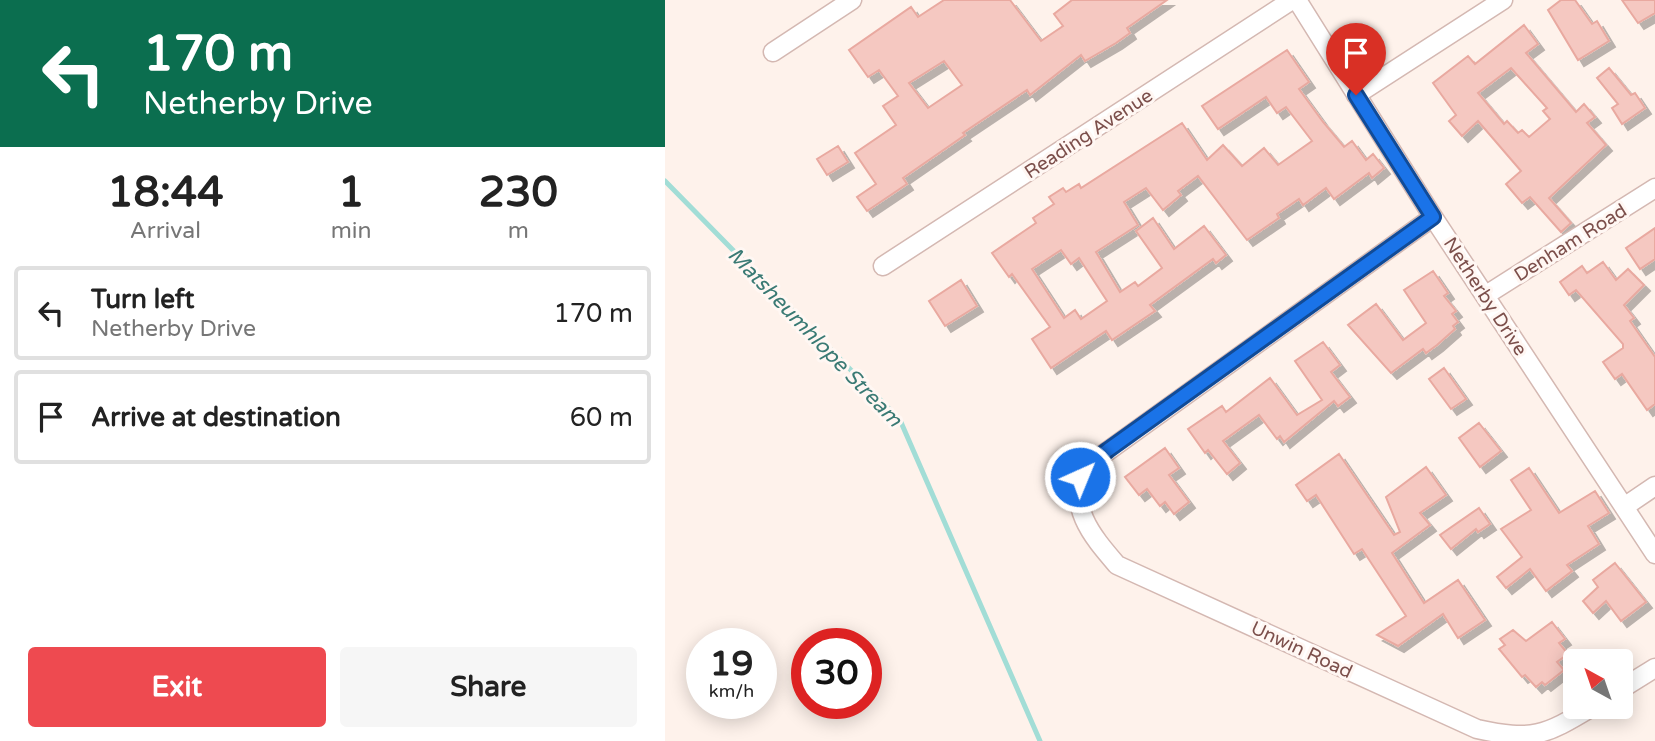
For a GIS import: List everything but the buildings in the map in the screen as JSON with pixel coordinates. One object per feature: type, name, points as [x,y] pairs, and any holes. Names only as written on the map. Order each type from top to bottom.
[{"type":"street","points":[[773,52],[852,0]]},
{"type":"street","name":"Netherby Drive","points":[[1294,0],[1655,554]]},
{"type":"street","name":"Reading Avenue","points":[[883,266],[1294,0]]},
{"type":"street","points":[[1356,95],[1503,0]]},
{"type":"street","name":"Denham Road","points":[[1486,295],[1655,188]]},
{"type":"street","name":"Unwin Road","points":[[1433,217],[1087,466],[1080,477],[1080,514],[1094,538],[1117,565],[1477,729],[1528,738],[1546,735],[1572,719]]},
{"type":"street","points":[[1624,507],[1655,486]]},
{"type":"street","points":[[1633,682],[1655,668]]},
{"type":"waterway","name":"Matsheumhlope Stream","points":[[665,181],[900,420],[1040,741]]},
{"type":"route","points":[[1080,477],[1087,466],[1108,450],[1433,217],[1356,95]]}]
